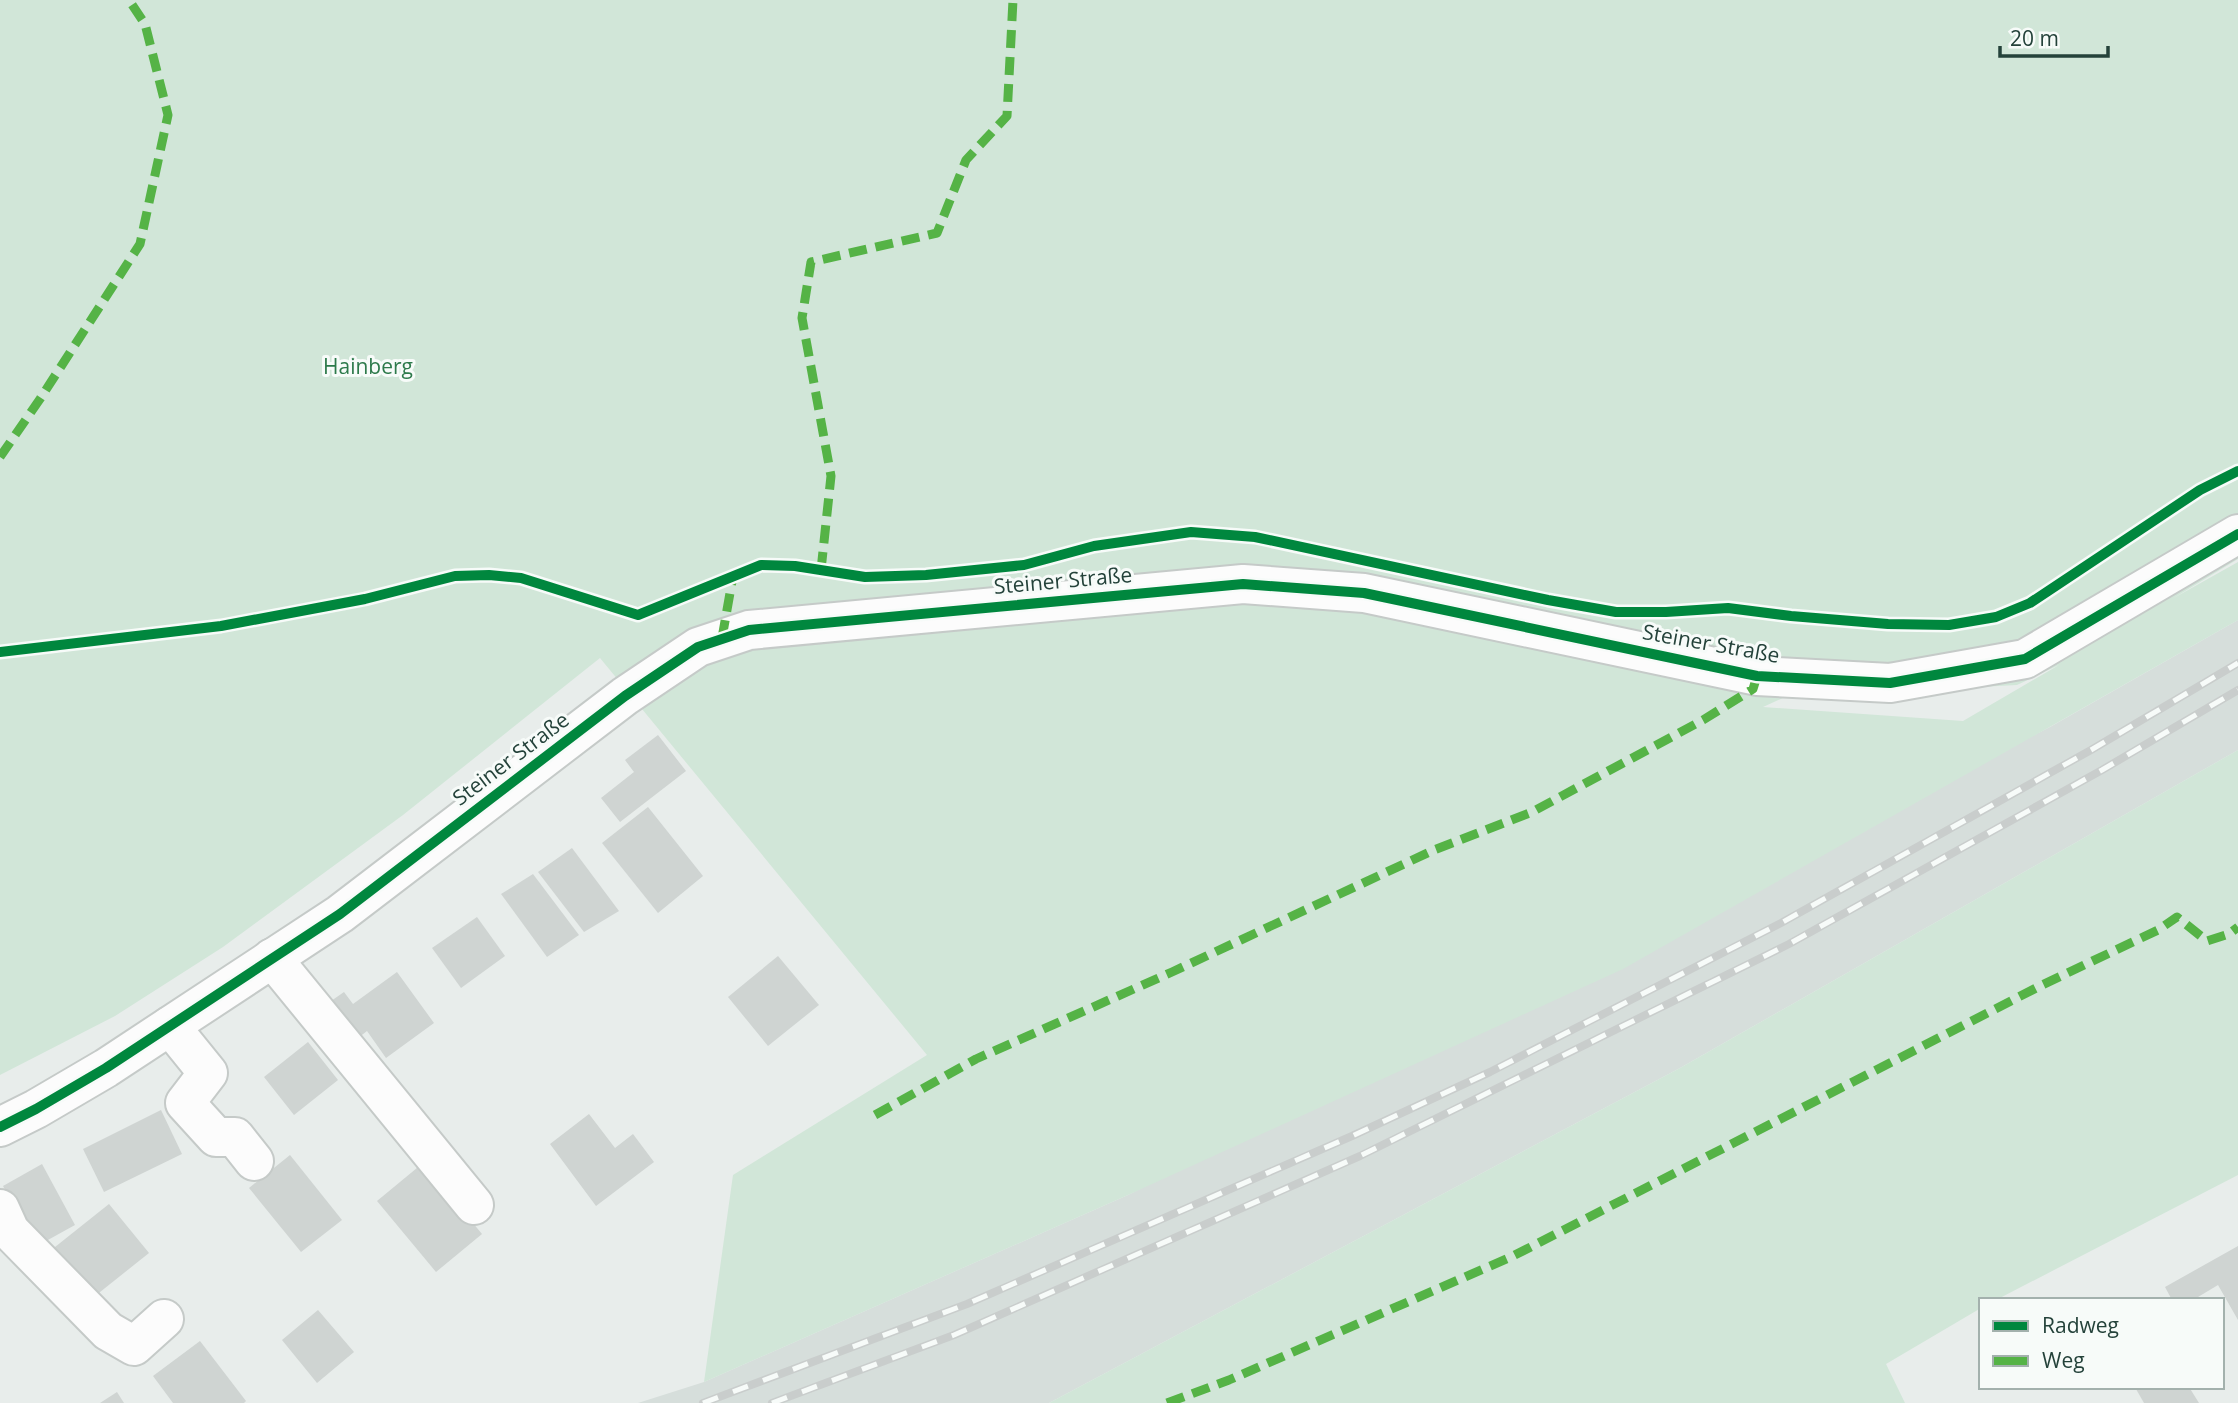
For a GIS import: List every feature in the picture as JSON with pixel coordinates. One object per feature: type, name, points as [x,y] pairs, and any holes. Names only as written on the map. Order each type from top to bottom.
[{"type":"street","name":"Steiner Straße","points":[[0,1126],[36,1109],[106,1068],[340,914],[635,689],[698,646],[749,630],[1243,584],[1364,593],[1757,676],[1890,683],[2025,659],[2238,534]]},
{"type":"street","points":[[272,958],[474,1205]]},
{"type":"street","points":[[170,1026],[208,1073],[185,1103],[216,1137],[235,1137],[254,1161]]},
{"type":"street","points":[[0,1209],[10,1231],[108,1331],[134,1346],[164,1319]]},
{"type":"shaded area","points":[[2238,620],[2238,750],[1680,1068],[1049,1403],[638,1403],[704,1382],[1128,1195],[2050,727]]},
{"type":"green space","name":"Hainberg","points":[[0,0],[2238,0],[2238,559],[2172,599],[2238,562],[2238,620],[1623,969],[1128,1195],[704,1382],[733,1175],[927,1055],[600,658],[403,815],[223,947],[115,1016],[0,1075]],"holes":[[[2059,665],[1963,721],[1763,707],[1847,669],[1922,690],[2017,685]]]},
{"type":"green space","points":[[2238,750],[2238,1175],[2000,1298],[1979,1298],[1979,1309],[1886,1364],[1905,1403],[1049,1403],[1680,1068]]},
{"type":"building","points":[[658,735],[686,771],[620,822],[601,798],[634,772],[625,760]]},
{"type":"building","points":[[648,807],[703,876],[658,913],[602,843]]},
{"type":"building","points":[[572,848],[619,911],[584,932],[538,872]]},
{"type":"building","points":[[533,874],[579,935],[547,957],[501,894]]},
{"type":"building","points":[[477,917],[505,956],[461,988],[432,948]]},
{"type":"building","points":[[778,956],[819,1005],[768,1046],[728,997]]},
{"type":"building","points":[[397,972],[434,1023],[386,1058],[367,1031],[349,1045],[321,1008],[344,992],[353,1004]]},
{"type":"building","points":[[308,1042],[338,1080],[294,1115],[264,1077]]},
{"type":"building","points":[[161,1110],[182,1154],[104,1192],[83,1149]]},
{"type":"building","points":[[589,1114],[615,1148],[633,1134],[654,1162],[596,1206],[550,1144]]},
{"type":"building","points":[[290,1155],[342,1220],[301,1252],[249,1188]]},
{"type":"building","points":[[423,1163],[482,1234],[436,1272],[377,1201]]},
{"type":"building","points":[[42,1164],[75,1225],[37,1246],[3,1186]]},
{"type":"building","points":[[109,1204],[149,1253],[90,1300],[50,1251]]},
{"type":"building","points":[[2238,1246],[2238,1320],[2218,1285],[2196,1298],[2171,1298],[2165,1287]]},
{"type":"building","points":[[318,1310],[354,1352],[317,1383],[282,1340]]},
{"type":"building","points":[[200,1341],[246,1401],[244,1403],[173,1403],[153,1376]]},
{"type":"building","points":[[2136,1389],[2190,1389],[2199,1403],[2144,1403]]},
{"type":"building","points":[[117,1392],[124,1403],[100,1403]]},
{"type":"railway","points":[[703,1403],[967,1304],[1352,1136],[1490,1072],[1781,923],[2091,750],[2238,663]]},
{"type":"railway","points":[[772,1403],[954,1335],[1360,1156],[1789,944],[2102,770],[2238,690]]},
{"type":"marked path","points":[[0,457],[140,244],[168,115],[145,24],[129,0]]},
{"type":"marked path","points":[[821,570],[831,476],[802,318],[811,262],[937,233],[966,160],[1007,116],[1013,0]]},
{"type":"marked path","points":[[722,638],[733,576]]},
{"type":"marked path","points":[[875,1115],[976,1059],[1172,972],[1434,850],[1532,812],[1703,720],[1753,689],[1757,676]]},
{"type":"marked path","points":[[1167,1403],[1229,1380],[1513,1256],[2042,985],[2158,930],[2177,917],[2207,941],[2229,934],[2238,927]]},
{"type":"cycle path","points":[[0,652],[221,626],[365,599],[455,576],[521,578],[638,615],[761,565],[795,566],[865,577],[926,575],[1024,565],[1094,546],[1191,532],[1255,537],[1616,612],[1728,608],[1888,624],[1949,625],[1996,617],[2030,603],[2200,490],[2238,471]]},
{"type":"cycle path","points":[[0,1127],[106,1068],[340,914],[625,696],[698,647],[749,630],[1243,584],[1364,593],[1757,676],[1890,683],[2025,659],[2238,534]]}]
